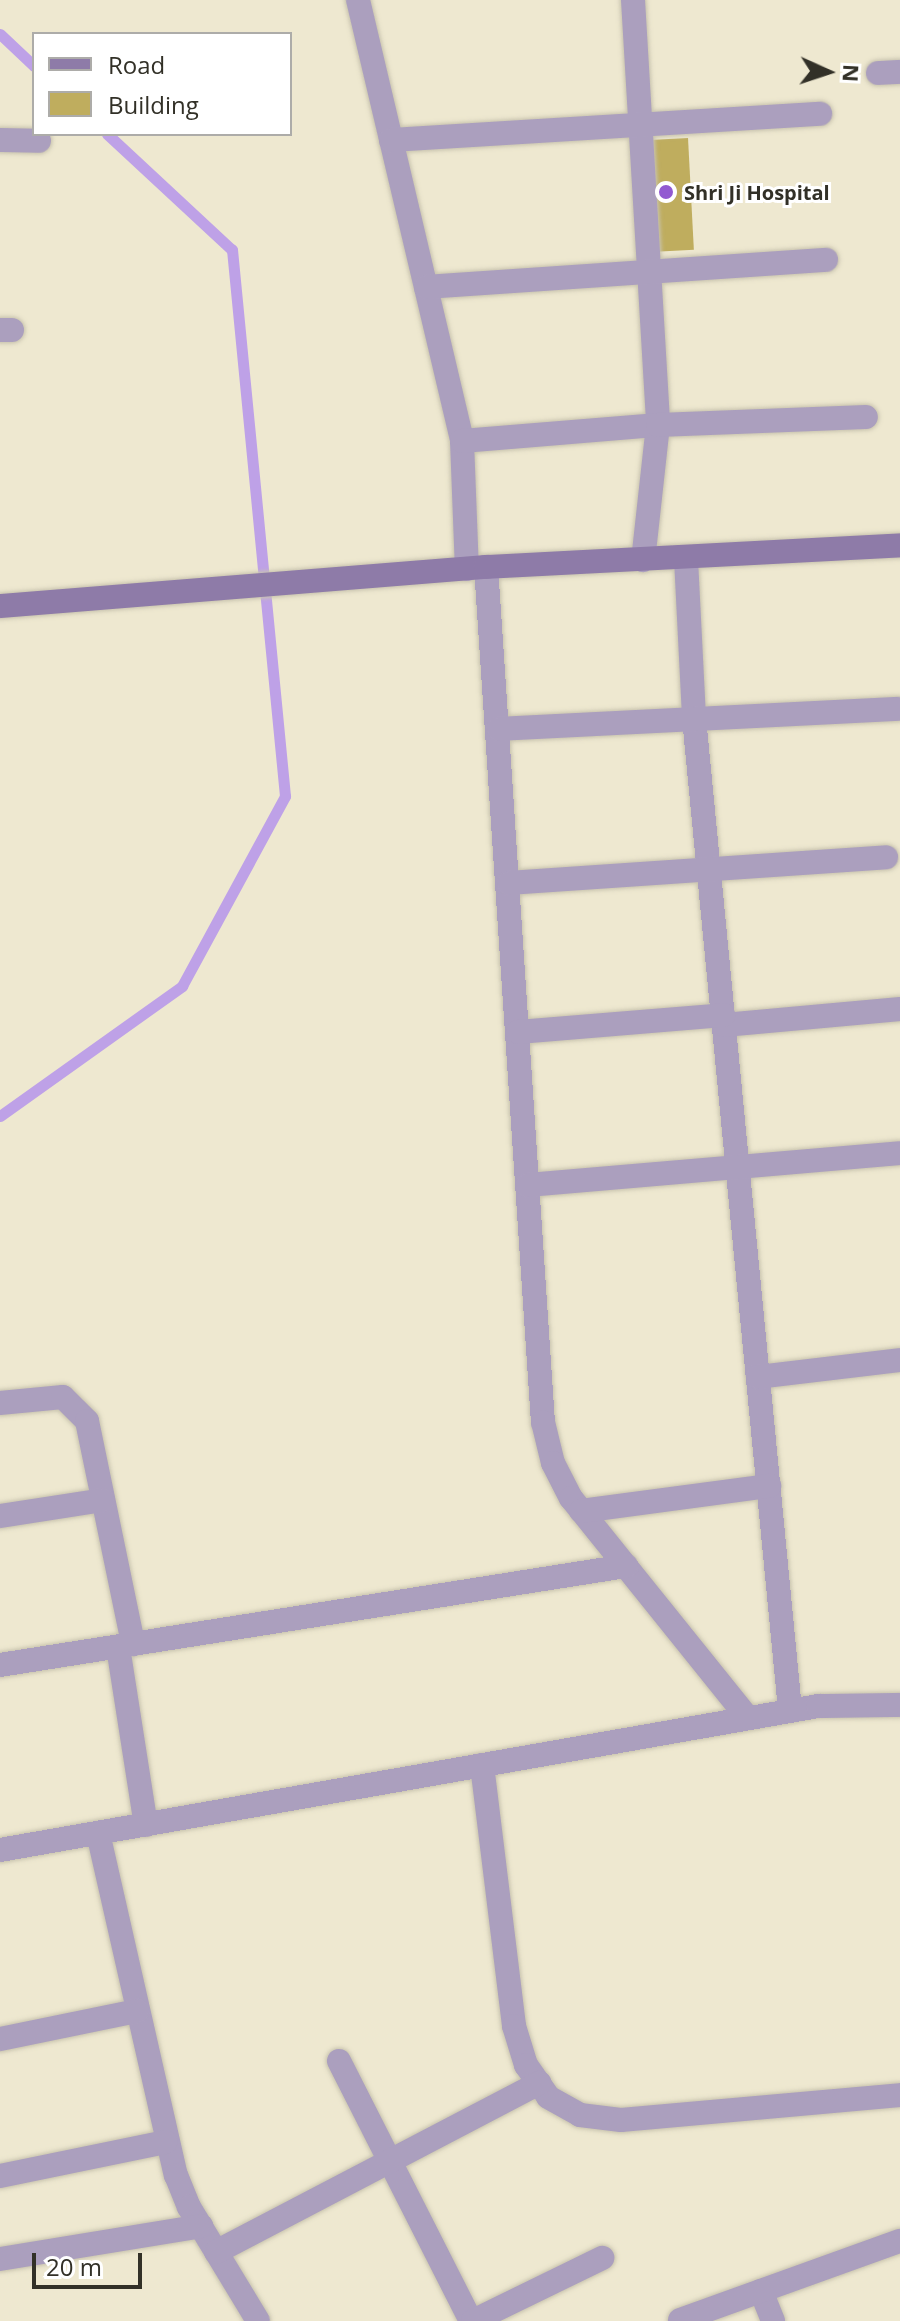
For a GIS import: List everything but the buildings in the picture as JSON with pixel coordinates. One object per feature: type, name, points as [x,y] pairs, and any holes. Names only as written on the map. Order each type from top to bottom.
[{"type":"main road","points":[[0,606],[467,569],[900,545]]},
{"type":"street","points":[[358,0],[462,441],[467,569],[499,729],[543,1422],[553,1463],[581,1511],[748,1718]]},
{"type":"street","points":[[633,0],[646,268],[658,425],[643,560]]},
{"type":"street","points":[[391,140],[820,114]]},
{"type":"street","points":[[0,140],[39,141]]},
{"type":"street","points":[[426,287],[646,268],[826,260]]},
{"type":"street","points":[[462,441],[658,425],[866,417]]},
{"type":"street","points":[[686,559],[694,718],[790,1710]]},
{"type":"street","points":[[499,729],[897,709]]},
{"type":"street","points":[[509,883],[886,857]]},
{"type":"street","points":[[518,1032],[900,1009]]},
{"type":"street","points":[[528,1185],[738,1170],[900,1153]]},
{"type":"street","points":[[758,1377],[900,1360]]},
{"type":"street","points":[[0,1403],[44,1396],[63,1397],[78,1408],[87,1421],[103,1500],[125,1645],[146,1825]]},
{"type":"street","points":[[581,1511],[769,1486]]},
{"type":"street","points":[[0,1516],[103,1500]]},
{"type":"street","points":[[0,1665],[626,1566]]},
{"type":"street","points":[[0,1850],[790,1710],[900,1705]]},
{"type":"street","points":[[482,1765],[514,2026],[526,2065],[548,2097],[580,2115],[621,2120],[900,2095]]},
{"type":"street","points":[[98,1833],[166,2142],[201,2226],[258,2321]]},
{"type":"street","points":[[0,2039],[137,2011]]},
{"type":"street","points":[[339,2061],[386,2163],[472,2321],[602,2258]]},
{"type":"street","points":[[216,2252],[539,2083]]},
{"type":"street","points":[[0,2176],[166,2142]]},
{"type":"street","points":[[0,2259],[201,2226]]},
{"type":"street","points":[[680,2320],[900,2241]]},
{"type":"street","points":[[761,2291],[773,2321]]},
{"type":"waterway","points":[[0,34],[32,64]]},
{"type":"waterway","points":[[0,1116],[182,986],[285,796],[232,250],[109,136]]},
{"type":"place","name":"Shri Ji Hospital","points":[[666,192]]}]
